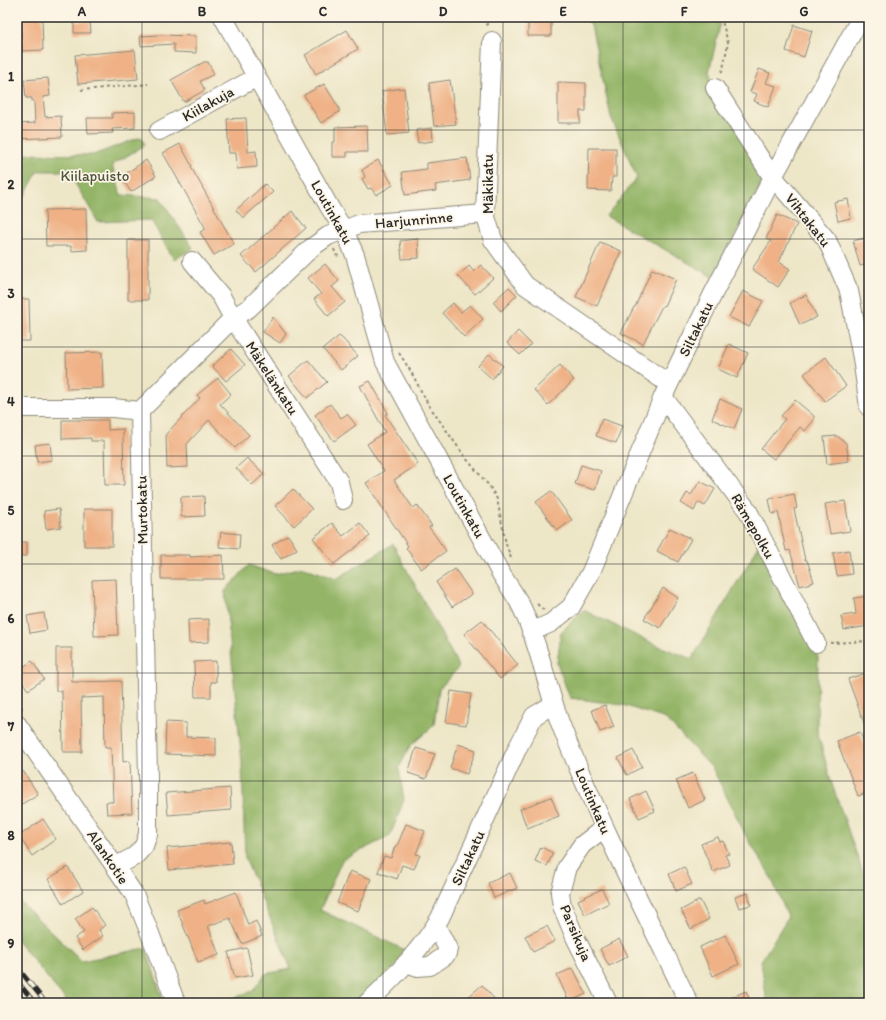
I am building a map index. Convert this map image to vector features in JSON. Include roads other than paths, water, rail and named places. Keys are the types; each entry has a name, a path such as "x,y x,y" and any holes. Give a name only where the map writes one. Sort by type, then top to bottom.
{"street":[{"name":"Loutinkatu","path":"223,17 330,208 344,230 354,255 385,362 500,572 522,609 532,632 562,728 604,828 689,1003"},
{"name":"Siltakatu","path":"532,632 551,623 571,607 591,572 666,390 713,294 774,177 861,17"},
{"name":"Mäkikatu","path":"492,41 485,214 493,240 525,284 666,390"},
{"name":"Kiilakuja","path":"159,131 257,77"},
{"name":"Vihtakatu","path":"715,88 769,172 827,240 849,291 862,358 869,407"},
{"name":"Harjunrinne","path":"344,230 359,224 485,214"},
{"path":"17,408 113,408 140,411 233,318 249,308 311,248 328,236 344,230"},
{"name":"Mäkelänkatu","path":"192,261 221,296 233,318 339,482 343,500"},
{"name":"Rämepolku","path":"666,390 748,511 816,643"},
{"name":"Murtokatu","path":"115,867 135,856 144,846 148,834 140,411"},
{"name":"Siltakatu","path":"377,1000 436,926 518,747 534,716 554,704"},
{"name":"Alankotie","path":"17,724 134,894 150,931 176,1003"},
{"name":"Parsikuja","path":"604,828 582,845 567,867 560,893 562,906 575,937 608,1003"},
{"path":"406,963 418,967 430,966 445,956 448,949 436,926"}],"railway":[{"path":"17,967 46,1003"},
{"path":"17,981 35,1003"},
{"path":"17,993 25,1003"}],"park label":[{"name":"Kiilapuisto","path":"95,176"}]}
